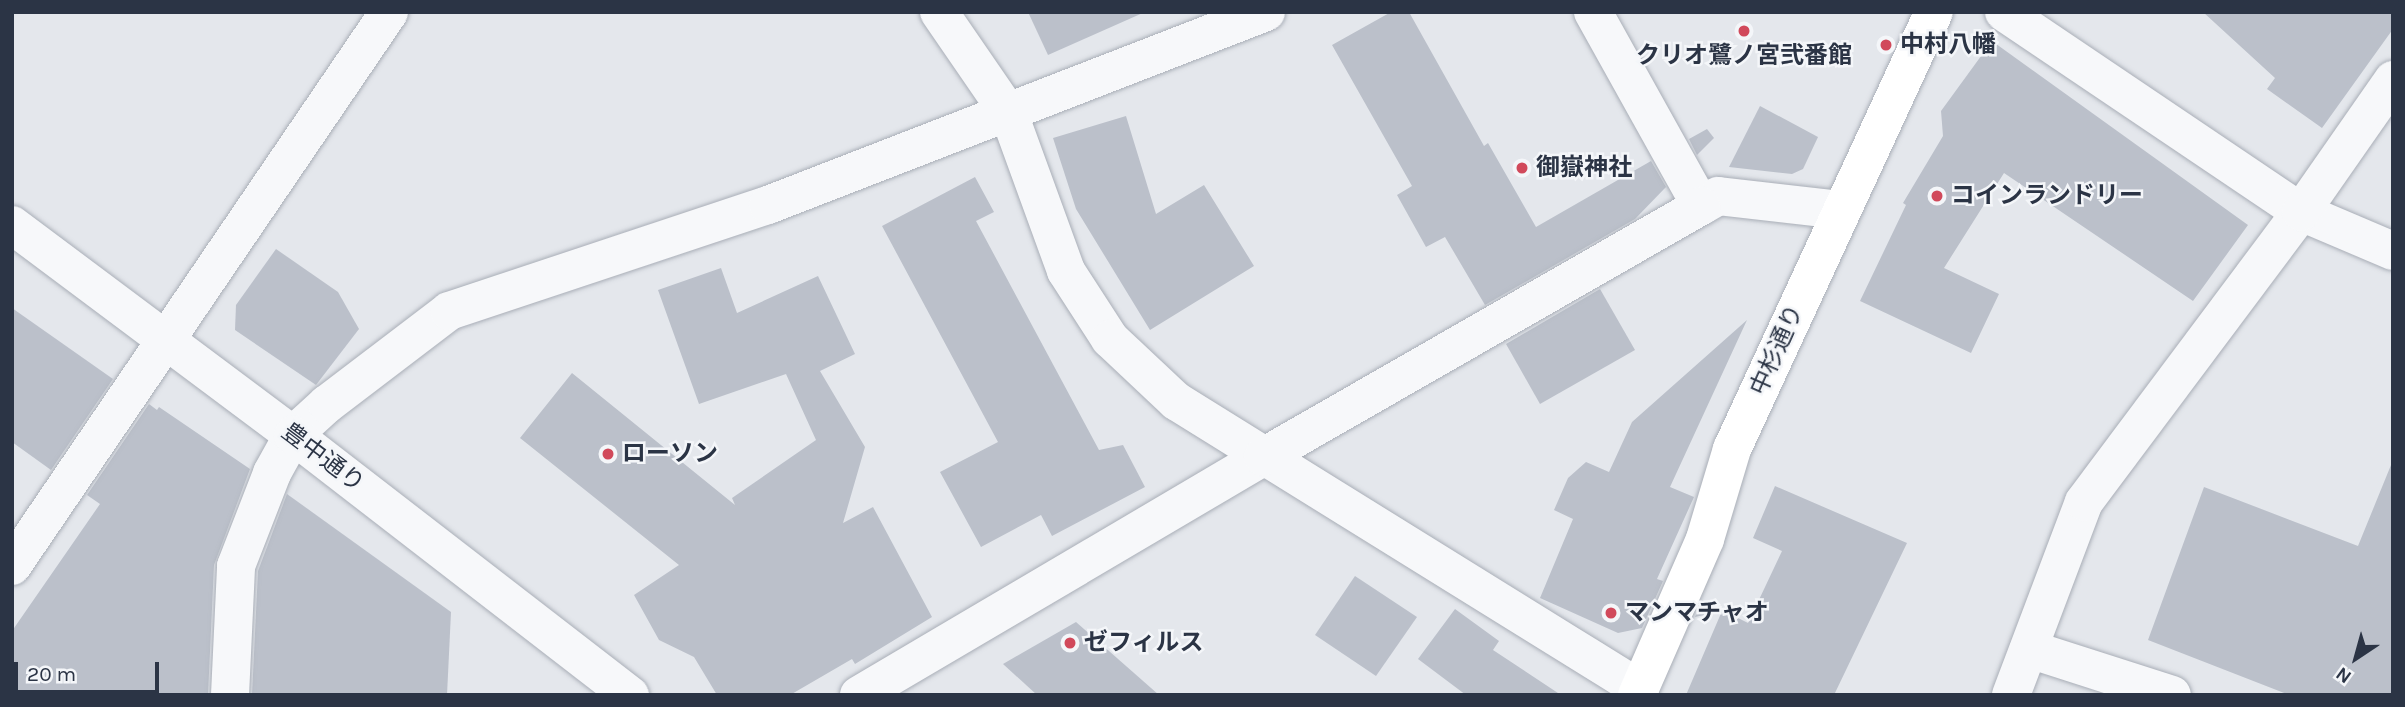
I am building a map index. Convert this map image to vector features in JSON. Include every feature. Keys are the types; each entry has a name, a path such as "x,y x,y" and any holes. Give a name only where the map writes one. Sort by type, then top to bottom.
{"main road":[{"name":"中杉通り","path":"1639,692 1704,539 1732,449 1840,210 1934,12"}],"street":[{"path":"12,566 389,12"},
{"path":"939,12 1009,114 1066,271 1110,339 1176,401 1639,692"},
{"path":"230,695 236,566 272,473 293,435 327,404 449,312 768,205 1009,114 1266,12"},
{"path":"1593,12 1701,206"},
{"path":"2004,12 2301,212 2393,251"},
{"path":"2011,695 2084,502 2301,212 2393,80"},
{"path":"859,695 1263,457 1718,197 1840,210"},
{"name":"豊中通り","path":"12,225 293,435 630,695"},
{"path":"2029,649 2172,695"}],"building":[{"path":"1028,12 1145,12 1048,55"},
{"path":"1391,12 1409,12 1484,146 1488,143 1536,227 1651,161 1666,187 1635,219 1485,305 1445,237 1426,247 1397,195 1412,186 1332,45"},
{"path":"2203,12 2393,12 2393,29 2322,128 2267,89 2275,78"},
{"path":"1992,41 2248,225 2193,301 2004,173 1944,268 1999,294 1971,353 1860,301 1906,205 1903,203 1943,136 1941,111"},
{"path":"1760,106 1818,137 1803,169 1792,174 1729,167"},
{"path":"1126,116 1156,214 1204,185 1254,266 1150,330 1076,209 1053,138"},
{"path":"1707,129 1714,138 1697,155 1689,139"},
{"path":"975,177 994,212 976,221 1099,450 1123,445 1145,487 1052,536 1041,515 981,547 940,472 998,442 882,226"},
{"path":"276,249 338,292 359,329 316,385 235,330 236,305"},
{"path":"721,268 737,313 818,276 855,354 820,371 865,447 843,523 873,507 932,617 855,664 852,659 790,695 717,695 694,657 659,640 634,595 679,565 520,438 572,373 735,505 732,498 816,440 786,374 699,404 658,290"},
{"path":"1600,289 1635,350 1540,404 1506,344"},
{"path":"12,308 113,379 51,470 12,442"},
{"path":"1747,320 1670,487 1694,497 1657,579 1663,581 1642,628 1618,633 1540,598 1573,519 1554,510 1568,478 1586,462 1609,472 1632,422"},
{"path":"149,404 157,410 159,407 250,469 214,565 208,695 12,695 12,631 100,504 87,495"},
{"path":"2391,465 2393,695 2289,695 2148,640 2204,487 2358,546"},
{"path":"1775,486 1907,543 1834,695 1686,695 1722,611 1695,617 1702,600 1748,623 1782,551 1753,538"},
{"path":"287,494 451,612 447,695 252,695 258,571"},
{"path":"1355,576 1417,617 1376,676 1315,635"},
{"path":"1455,609 1499,641 1493,650 1561,695 1466,695 1418,659"},
{"name":"ゼフィルス","path":"1076,622 1159,695 1037,695 1003,664"}],"place":[{"name":"クリオ鷺ノ宮弐番館","path":"1744,31"},
{"name":"中村八幡","path":"1886,45"},
{"name":"御嶽神社","path":"1522,168"},
{"name":"コインランドリー","path":"1937,196"},
{"name":"ローソン","path":"608,454"},
{"name":"マンマチャオ","path":"1611,613"},
{"name":"ゼフィルス","path":"1070,643"}]}
